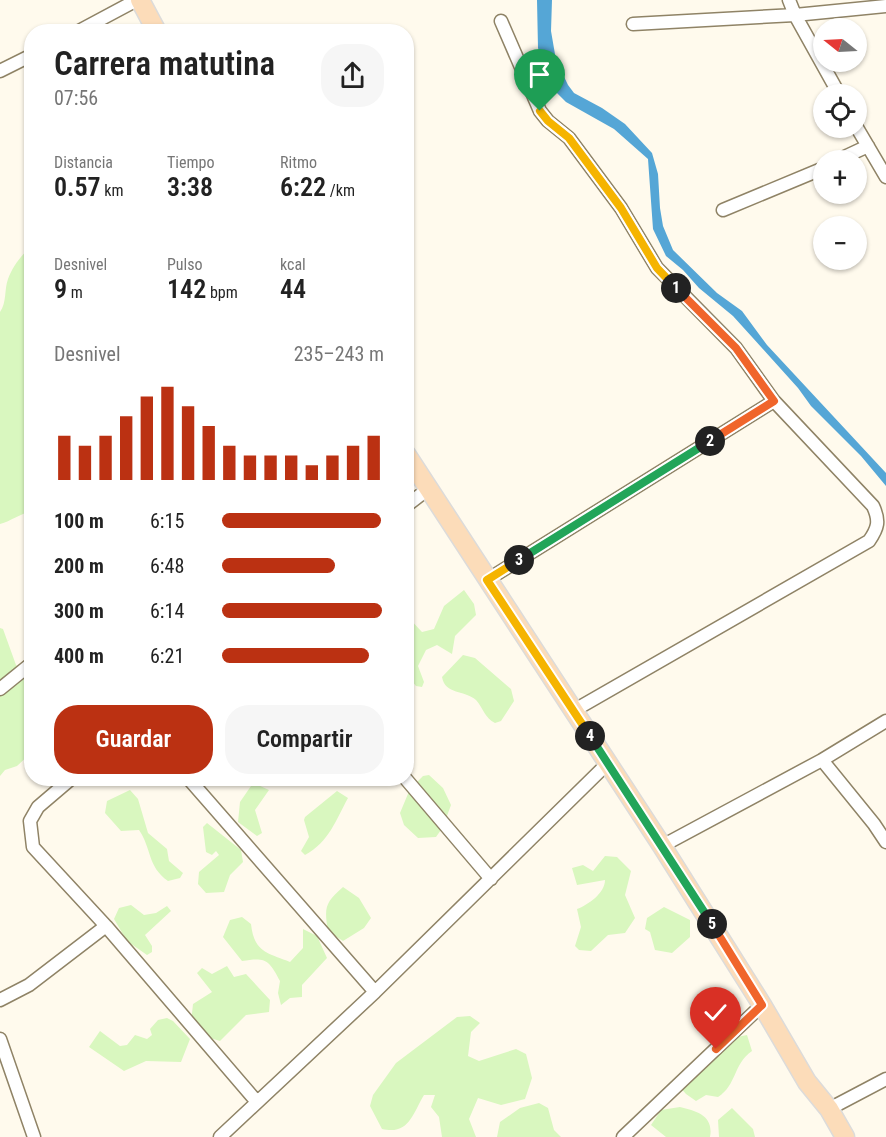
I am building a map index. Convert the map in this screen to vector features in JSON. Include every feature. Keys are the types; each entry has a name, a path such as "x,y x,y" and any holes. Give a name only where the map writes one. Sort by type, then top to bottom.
{"main road":[{"path":"139,0 152,24"},
{"path":"414,467 662,846 762,1005 807,1082 829,1109 838,1134"}],"street":[{"path":"92,24 139,0"},
{"path":"789,0 833,84"},
{"path":"633,24 795,15 886,6"},
{"path":"501,21 540,111 548,121 569,138 621,208 657,268 736,348 774,401 873,506 879,518 878,529 869,542 573,711"},
{"path":"0,71 24,59"},
{"path":"863,138 883,166 886,177"},
{"path":"859,150 868,146"},
{"path":"723,210 813,173"},
{"path":"487,580 774,401"},
{"path":"414,500 428,489"},
{"path":"0,689 24,670"},
{"path":"662,846 822,760 886,721"},
{"path":"822,760 886,842"},
{"path":"220,1137 375,992 608,763"},
{"path":"63,786 38,807 30,821 33,847 106,926 257,1102"},
{"path":"195,786 375,992"},
{"path":"412,786 491,879"},
{"path":"0,1000 29,985 106,926"},
{"path":"623,1137 762,1005"},
{"path":"0,1039 34,1137"},
{"path":"829,1109 886,1079"}],"green space":[{"path":"24,254 24,514 0,524 0,312 10,275"},
{"path":"464,590 474,604 476,615 455,636 452,654 437,645 426,650 418,666 424,682 422,687 416,686 414,684 414,623 422,632 434,629 444,606"},
{"path":"0,628 3,629 16,665 24,672 24,760 17,766 5,770 0,776"},
{"path":"463,655 475,658 511,689 514,701 501,721 495,723 492,721 476,700 451,690 444,683 442,677"},
{"path":"429,775 443,788 451,805 443,827 436,837 418,838 404,825 400,813 410,789 423,776"},
{"path":"251,786 260,786 269,790 255,810 262,833 257,836 238,822 240,802"},
{"path":"130,790 138,799 148,833 167,849 169,861 183,873 180,878 168,881 161,875 153,863 139,830 121,831 105,813 107,801"},
{"path":"337,791 348,798 326,837 305,855 301,851 309,837 305,817"},
{"path":"207,823 241,850 243,862 230,875 224,892 206,893 198,884 199,872 219,855 216,851 212,855 206,852 203,827"},
{"path":"605,856 617,857 631,871 625,895 635,918 625,933 608,935 591,951 579,950 575,946 581,927 577,909 599,894 605,880 577,885 572,868 583,865 593,871"},
{"path":"343,887 359,898 371,918 364,928 343,941 328,931 326,911 332,897"},
{"path":"131,905 144,915 156,913 167,906 171,911 145,935 152,946 152,952 147,955 127,941 114,919 119,908"},
{"path":"664,907 690,920 690,937 672,953 655,950 650,932 645,929 647,918"},
{"path":"242,917 251,924 255,940 263,950 290,962 303,948 303,929 317,936 327,958 302,985 302,997 290,998 281,1005 278,993 280,981 273,968 262,960 242,961 223,937 230,920"},
{"path":"227,966 234,977 246,974 270,1000 269,1012 246,1015 220,1041 197,1034 191,1023 193,1004 212,992 197,973 202,968 212,974"},
{"path":"470,1016 480,1023 471,1032 468,1056 479,1061 516,1049 526,1054 532,1078 525,1099 501,1105 478,1098 469,1119 476,1137 442,1137 439,1117 431,1107 435,1095 424,1095 413,1116 404,1126 391,1130 382,1129 370,1106 373,1095 396,1063 457,1017"},
{"path":"167,1018 173,1021 190,1039 181,1062 146,1061 124,1071 89,1047 100,1031 120,1046 127,1045 135,1035 147,1039 152,1035 150,1029 158,1020"},
{"path":"747,1035 752,1051 741,1062 729,1087 718,1097 706,1095 696,1101 678,1085 701,1054 722,1040"},
{"path":"539,1103 548,1108 554,1130 561,1137 497,1137 500,1122 520,1108"},
{"path":"680,1107 692,1110 707,1119 711,1130 710,1137 666,1137 651,1125 661,1110"},
{"path":"732,1108 753,1129 755,1137 719,1137 718,1120"}],"water":[{"path":"537,0 552,0 551,31 556,60 574,93 625,124 652,153 658,174 663,226 673,250 717,293 742,311 767,345 886,473 886,486 861,456 811,406 798,388 733,316 699,288 666,256 653,229 648,159 614,129 566,102 556,92 538,48"}],"route":[{"path":"540,111 548,121 569,138 621,208 657,268 736,348 774,401 487,580 662,846 762,1005 716,1049"}]}
